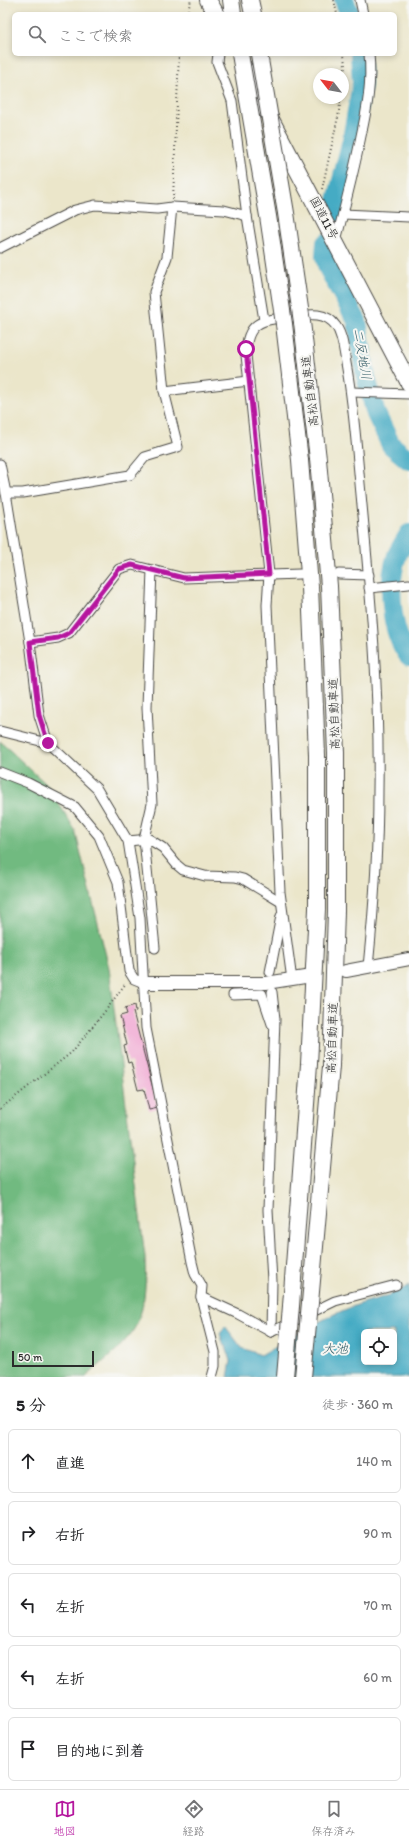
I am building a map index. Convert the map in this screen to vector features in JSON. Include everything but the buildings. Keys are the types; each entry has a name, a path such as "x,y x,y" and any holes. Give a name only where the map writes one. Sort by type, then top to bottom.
{"highway":[{"path":"208,0 215,12"},
{"path":"231,0 233,12"},
{"path":"250,0 252,12"},
{"name":"国道11号","path":"238,56 409,383"},
{"name":"高松自動車道","path":"240,56 268,216 284,324 300,460 310,587 317,755 317,909 309,1064 292,1306 285,1377"},
{"name":"高松自動車道","path":"259,56 286,213 302,322 318,459 329,586 336,753 336,911 331,1066 303,1377"}],"street":[{"path":"360,0 362,12"},
{"path":"362,12 365,0"},
{"path":"218,56 217,62 232,101 264,320"},
{"path":"336,241 367,106 371,73 369,56"},
{"path":"0,248 76,210 95,205 157,209 172,207 224,210 248,216"},
{"path":"6,493 24,493 130,475 145,456 178,447 164,391 154,292 167,257 172,207"},
{"path":"343,214 409,217"},
{"path":"292,980 282,905 267,605 269,574 246,355 248,341 252,330 256,324 264,320 315,314 326,316 336,326 343,342 352,392 369,575 376,675 378,789 376,883 368,967"},
{"path":"164,391 249,381"},
{"path":"352,392 409,394"},
{"path":"0,464 30,642 39,715 48,743 97,790 128,841 140,918 146,1028 192,1262 195,1274 202,1286 201,1297 215,1352 215,1366 212,1377"},
{"path":"30,642 58,638 69,633 119,569 132,565 184,578 300,574"},
{"path":"152,570 147,707 152,804 144,840 155,948"},
{"path":"339,574 369,575"},
{"path":"369,588 409,584"},
{"path":"0,731 48,743"},
{"path":"0,772 28,783 75,807 99,836 118,882 129,971 134,979 144,982 222,984 292,980 305,977"},
{"path":"128,841 149,839 160,845 183,870 205,876 235,877 243,879 282,905"},
{"path":"270,972 282,905"},
{"path":"346,971 409,959"},
{"path":"271,1332 272,1281 268,1210 275,1027 272,992"},
{"path":"233,995 262,994 271,1022 275,1027"},
{"path":"271,1332 335,1301 396,1285"},
{"path":"201,1297 238,1314 271,1332"}],"path":[{"path":"187,12 190,0"},
{"path":"334,0 337,12"},
{"path":"172,207 179,56"},
{"path":"344,56 345,68"},
{"path":"318,208 340,104"},
{"path":"0,1109 72,1052 131,976"}],"green space":[{"path":"0,741 48,786 75,830 109,968 145,1257 145,1289 143,1306 134,1329 123,1344 86,1377 0,1377"}],"water":[{"name":"大池","path":"409,1285 409,1377 228,1377 231,1361 220,1334 225,1326 242,1348 261,1355 332,1315 357,1305 390,1295"}],"waterway":[{"name":"二反地川","path":"344,0 349,12"},
{"name":"二反地川","path":"334,213 352,140 362,83 360,56"},
{"name":"二反地川","path":"326,243 325,256 328,268 357,321 366,377 376,414 391,445 409,460"},
{"name":"二反地川","path":"409,534 397,555 391,594 394,621 403,646 409,656"}],"route":[{"path":"48,743 39,715 30,642 58,638 69,633 119,569 132,565 184,578 269,574 246,349"}]}
